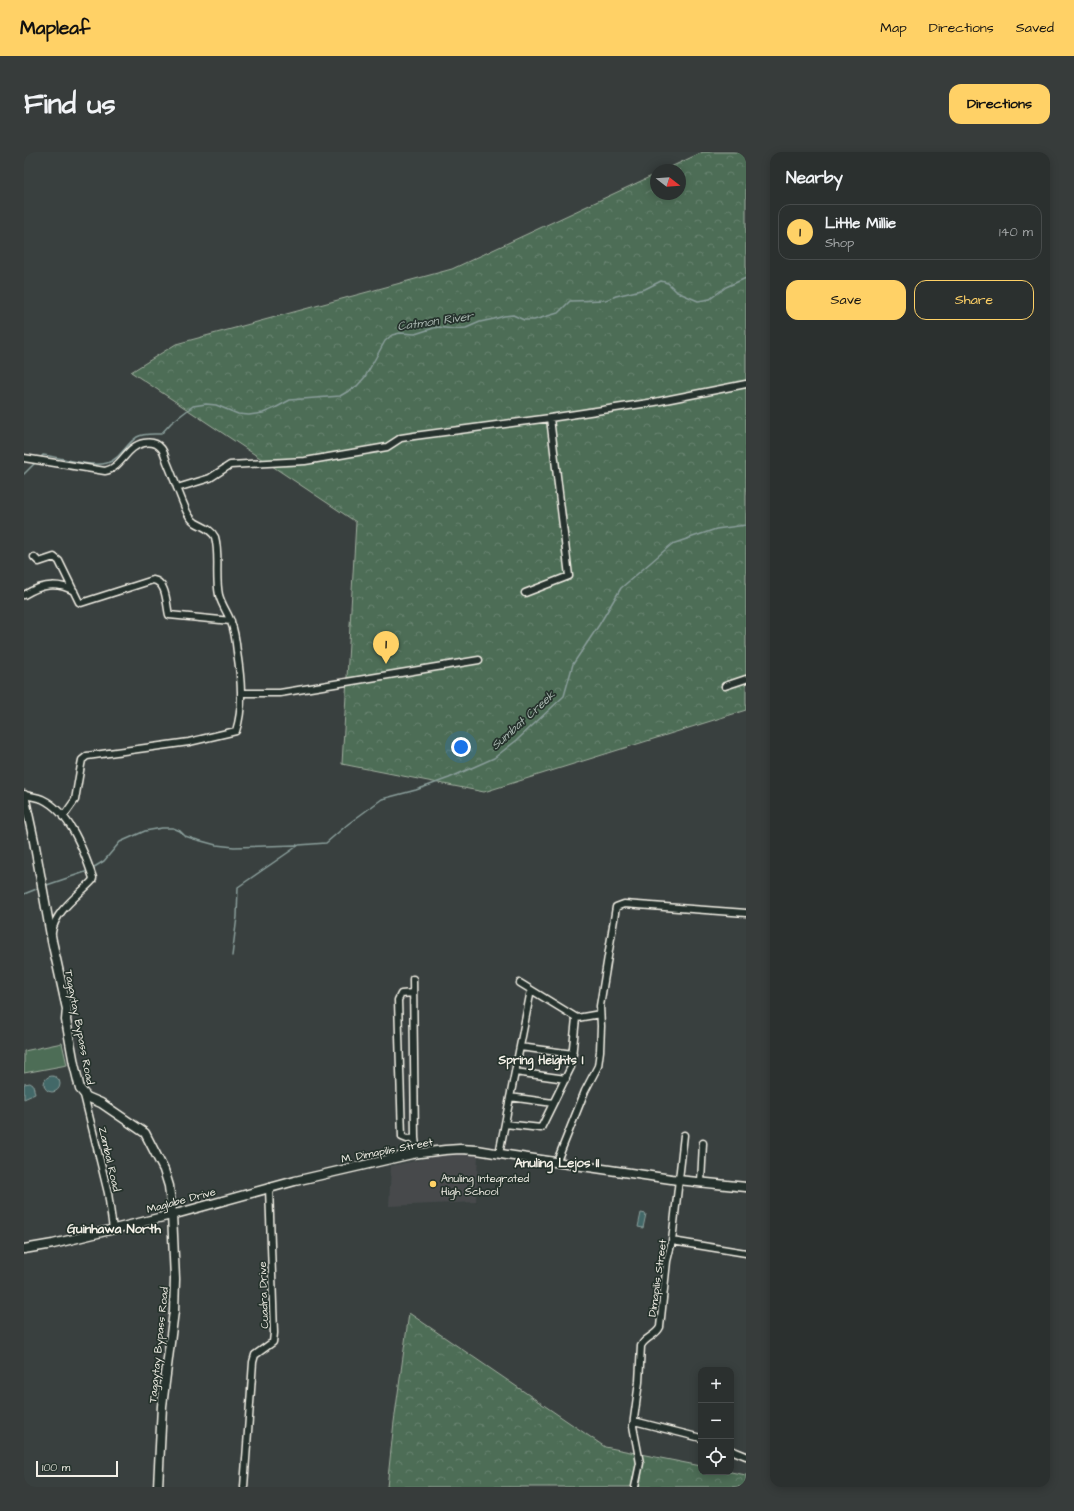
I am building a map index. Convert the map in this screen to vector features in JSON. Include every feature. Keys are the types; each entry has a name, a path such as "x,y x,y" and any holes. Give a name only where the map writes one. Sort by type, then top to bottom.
{"main road":[{"name":"Tagaytay Bypass Road","path":"24,795 34,841 45,908 67,1009 66,1020 78,1083 84,1095 101,1103 145,1133 157,1154 167,1178 172,1214 176,1279 174,1311 162,1406 158,1487"},
{"name":"M. Dimapilis Street","path":"296,1181 417,1153 460,1148 678,1180 746,1187"},
{"name":"Maglabe Drive","path":"24,1249 53,1244 296,1181"}],"street":[{"path":"178,488 210,478 230,465 304,461 388,447 402,438 410,436 550,418 655,402 746,384"},
{"path":"525,593 568,576 550,418"},
{"path":"24,458 105,471 110,470 117,465 136,445 144,442 153,443 162,448 184,507 192,520 210,530 215,537 219,595 224,609 231,621 235,636 242,693 236,731 189,742 84,757 81,765 75,800 63,817"},
{"path":"34,557 39,562 54,557 57,558 62,564 79,602 83,603 153,580 159,581 163,586 169,615 231,621"},
{"path":"24,596 38,587 57,585 65,586 74,591"},
{"path":"242,693 280,693 480,660"},
{"path":"726,686 746,679"},
{"path":"24,795 46,801 63,817 74,831 93,878 92,881 66,907 55,922 52,928 52,941"},
{"path":"557,1162 585,1091 598,1066 600,1050 600,1006 616,907 624,904 746,913"},
{"path":"413,979 415,1138 417,1153"},
{"path":"520,983 576,1018 600,1014"},
{"path":"499,1154 531,990"},
{"path":"413,994 401,994 398,1000 402,1137 407,1139 415,1138"},
{"path":"505,1124 541,1128 571,1067 576,1018"},
{"path":"520,1047 572,1054"},
{"path":"400,1066 414,1065"},
{"path":"515,1072 566,1079"},
{"name":"Zambal Road","path":"84,1095 108,1193 113,1229"},
{"path":"510,1097 554,1103"},
{"name":"Dimapilis Street","path":"634,1487 640,1463 633,1426 639,1382 640,1346 642,1342 658,1332 660,1327 667,1261 672,1241 684,1135"},
{"path":"701,1182 703,1144"},
{"name":"Cuadra Drive","path":"244,1487 253,1362 255,1355 273,1342 274,1333 270,1187"},
{"path":"672,1241 746,1253"},
{"path":"634,1421 698,1437"},
{"path":"734,1451 746,1456"}],"shaded area":[{"name":"Anuling Integrated High School","path":"446,1154 478,1154 476,1202 389,1206 391,1166"}],"green space":[{"path":"703,152 746,152 746,710 484,792 342,764 356,522 131,372 176,344 452,269 650,177 650,200 686,200 686,164 677,164"},
{"path":"62,1043 67,1065 24,1073 24,1051"},
{"path":"409,1313 605,1447 698,1465 698,1475 734,1475 734,1473 746,1475 746,1487 387,1487 394,1422"}],"water":[{"path":"52,1076 58,1078 60,1084 58,1090 52,1092 46,1090 44,1084 46,1078"},
{"path":"30,1083 33,1085 35,1094 24,1099 24,1084"},
{"path":"641,1213 646,1214 643,1228 638,1227"}],"waterway":[{"name":"Catmon River","path":"39,459 43,455 84,463 107,463 115,459 137,437 145,434 161,434 171,423 193,406 206,404 216,405 238,414 249,415 263,413 290,400 340,396 357,386 365,377 385,341 392,335 400,333 415,334 437,327 454,329 466,328 480,322 513,315 524,320 534,320 558,313 570,301 606,300 645,289 661,281 668,283 677,292 698,301 710,299 726,287 746,278"},
{"name":"Catmon River","path":"24,474 35,463"},
{"name":"Sumbat Creek","path":"232,956 237,917 238,887 299,845 326,843 348,824 382,799 416,790 449,778 494,758 517,740 564,696 573,664 621,588 672,544 716,529 746,525"},
{"path":"91,869 104,861 120,842 145,831 162,828 173,828 180,831 185,836 216,845 234,847 297,845"},
{"path":"44,886 88,871"},
{"path":"24,894 39,888"}],"place":[{"name":"Little Millie","path":"386,664"},
{"name":"Anuling Integrated High School","path":"433,1184"}],"district":[{"name":"Spring Heights I","path":"541,1060"},
{"name":"Anuling Lejos II","path":"557,1162"},
{"name":"Guinhawa North","path":"114,1228"}]}
